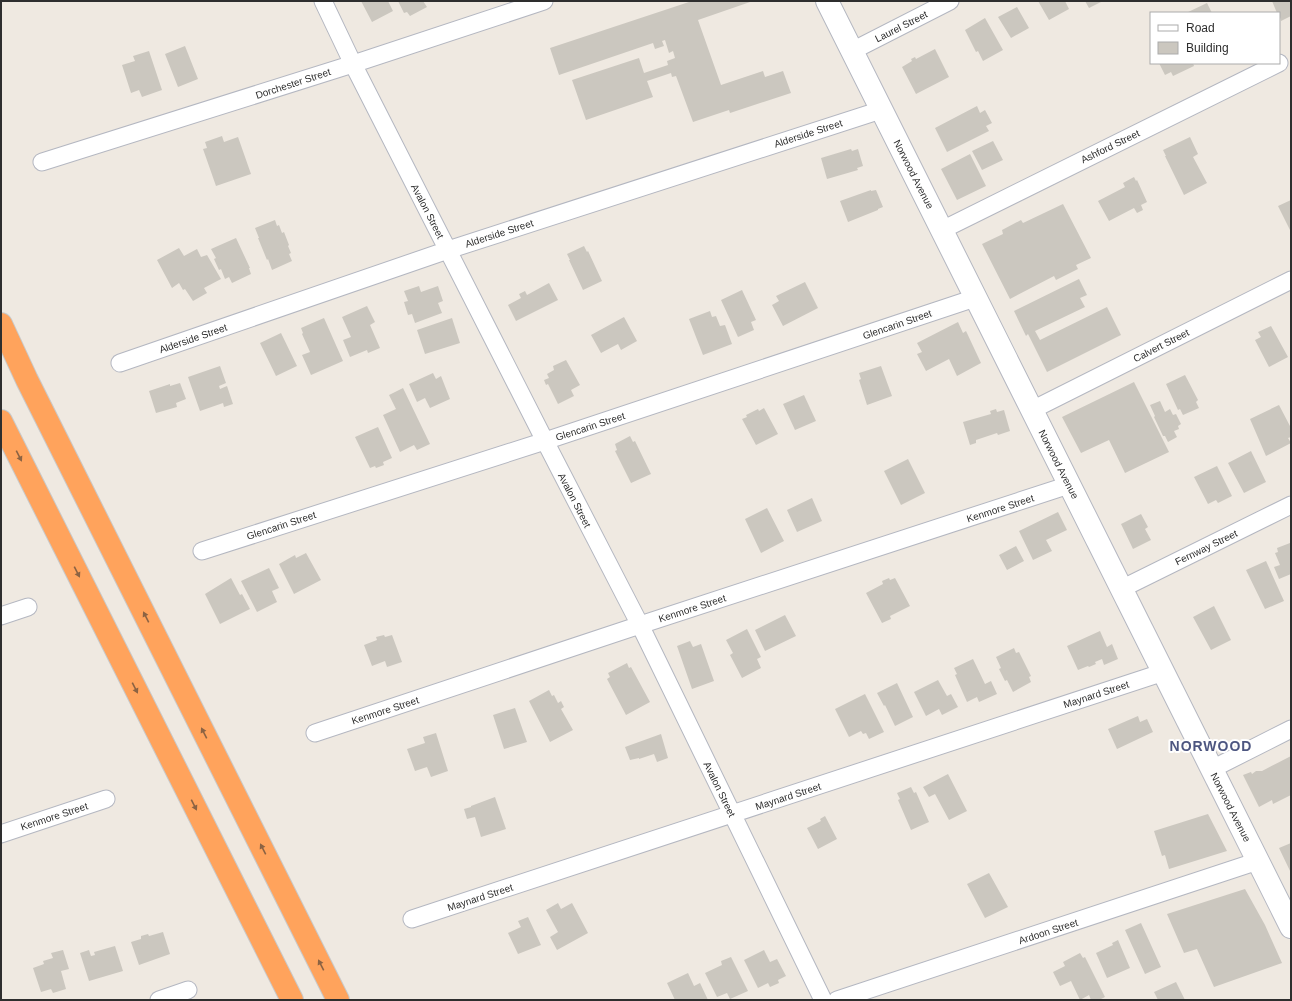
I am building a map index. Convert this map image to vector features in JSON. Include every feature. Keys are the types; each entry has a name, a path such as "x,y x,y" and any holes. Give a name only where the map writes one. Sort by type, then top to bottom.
{"highway":[{"path":"1,324 31,387 338,1000"},
{"path":"1,421 292,1000"}],"main road":[{"name":"Norwood Avenue","path":"827,1 1291,927"}],"street":[{"name":"Avalon Street","path":"323,1 353,64 545,442 640,625 823,1000"},
{"name":"Dorchester Street","path":"42,162 353,64 544,1"},
{"name":"Laurel Street","path":"852,51 950,1"},
{"name":"Ashford Street","path":"1280,62 1291,57"},
{"name":"Ashford Street","path":"942,230 1277,64"},
{"name":"Alderside Street","path":"120,363 448,250 881,110"},
{"name":"Calvert Street","path":"1032,410 1291,280"},
{"name":"Glencarin Street","path":"202,551 545,442 975,298"},
{"name":"Kenmore Street","path":"315,733 1069,485"},
{"name":"Fernway Street","path":"1121,589 1291,505"},
{"path":"1,616 28,607"},
{"name":"Maynard Street","path":"412,919 1164,672"},
{"path":"1212,769 1291,729"},
{"name":"Kenmore Street","path":"1,834 106,799"},
{"name":"Ardoon Street","path":"837,1000 1258,861"},
{"path":"159,1000 188,990"}],"building":[{"path":"361,1 388,1 393,11 372,22"},
{"path":"398,1 423,1 427,7 410,16 407,12 404,13"},
{"path":"692,1 753,1 698,20 721,85 763,71 765,77 783,71 791,93 730,113 729,110 693,122 676,76 672,77 671,73 647,81 653,97 586,120 572,80 639,58 644,73 668,65 667,61 675,58 673,51 669,53 665,40 662,41 664,46 655,49 653,43 559,75 550,48"},
{"path":"1038,1 1065,1 1069,9 1049,20"},
{"path":"1085,1 1103,1 1089,8"},
{"path":"1272,1 1291,1 1291,16 1281,21 1280,12 1277,12"},
{"path":"1207,3 1212,12 1188,12"},
{"path":"1017,7 1029,28 1011,38 998,17"},
{"path":"985,18 1003,50 983,61 978,51 976,52 965,30"},
{"path":"185,46 198,79 178,87 165,54"},
{"path":"935,49 949,77 916,94 902,67 912,61 911,59 915,57 916,59"},
{"path":"149,51 162,90 142,97 139,90 131,93 122,65 135,61 133,56"},
{"path":"1160,64 1193,64 1194,66 1173,76 1171,72 1165,75"},
{"path":"977,106 980,113 985,110 992,123 986,126 989,131 947,152 935,128"},
{"path":"222,136 224,142 238,137 251,174 216,186 203,149 207,148 205,142"},
{"path":"1190,137 1198,154 1193,157 1207,183 1184,195 1163,150"},
{"path":"993,141 1003,160 982,170 972,151"},
{"path":"851,149 852,151 858,149 863,166 857,168 858,170 827,179 821,158"},
{"path":"970,154 986,186 957,200 941,169"},
{"path":"1134,177 1136,181 1137,180 1147,202 1141,205 1143,210 1137,213 1134,208 1109,221 1098,201 1125,187 1123,183"},
{"path":"871,190 876,190 883,207 848,222 840,201"},
{"path":"1291,200 1291,232 1278,206"},
{"path":"1063,204 1091,258 1076,265 1078,269 1056,280 1054,276 1010,299 982,244 1003,234 1002,230 1021,220 1023,223"},
{"path":"275,220 282,233 284,232 289,245 288,246 291,253 289,254 292,261 272,270 255,228"},
{"path":"236,238 250,268 251,274 232,283 229,277 225,279 221,269 219,270 214,259 216,258 211,249"},
{"path":"584,246 587,252 588,251 602,281 583,290 567,254"},
{"path":"179,248 184,256 197,249 201,257 207,255 221,279 204,288 207,293 193,301 179,283 172,288 157,260"},
{"path":"1079,279 1087,295 1080,298 1085,307 1035,331 1040,340 1107,307 1121,335 1047,372 1028,334 1026,336 1014,311"},
{"path":"805,282 818,308 783,326 772,305 779,301 776,296"},
{"path":"549,283 558,300 516,321 508,305 521,298 519,294 525,291 527,295"},
{"path":"419,286 421,292 438,286 443,301 438,303 442,313 415,323 412,314 408,315 404,302 408,301 404,291"},
{"path":"742,290 756,320 751,322 754,330 738,337 721,300"},
{"path":"367,306 375,322 370,325 380,348 368,353 367,350 350,357 343,340 351,337 342,317"},
{"path":"710,311 712,317 716,316 720,326 725,325 732,344 703,355 689,319"},
{"path":"624,317 637,341 621,350 618,344 601,353 591,335"},
{"path":"324,318 343,361 311,375 302,355 310,352 301,328"},
{"path":"452,318 460,343 425,354 417,330"},
{"path":"958,322 963,333 966,331 981,363 957,376 949,359 926,371 917,354 922,352 917,343"},
{"path":"1271,326 1288,357 1269,367 1255,340 1261,337 1258,332"},
{"path":"281,333 297,366 276,376 260,343"},
{"path":"566,360 580,385 571,390 574,396 558,404 548,384 546,385 544,380 549,378 547,374 554,370 553,366"},
{"path":"220,366 226,383 219,386 220,389 227,386 233,404 224,407 223,403 200,411 188,377"},
{"path":"881,366 892,396 867,405 859,380 861,379 859,373"},
{"path":"433,373 436,379 441,376 450,399 430,408 425,398 417,402 409,384"},
{"path":"1185,375 1198,400 1196,402 1199,408 1183,415 1180,409 1178,410 1166,384"},
{"path":"1134,382 1169,452 1125,473 1109,440 1081,453 1062,417"},
{"path":"180,383 186,399 176,403 177,407 156,413 149,391 170,384 170,386"},
{"path":"403,388 430,444 417,450 414,445 400,452 383,415 396,409 389,395"},
{"path":"804,395 816,421 795,430 783,404"},
{"path":"1160,401 1165,412 1170,409 1173,415 1176,414 1181,424 1178,426 1179,429 1174,431 1177,437 1168,442 1165,436 1163,436 1150,405"},
{"path":"1279,405 1291,428 1291,437 1288,438 1291,443 1266,456 1250,419"},
{"path":"764,408 778,434 756,445 742,419 747,417 746,415 758,409 759,411"},
{"path":"996,409 997,412 1004,410 1010,431 998,435 997,433 976,440 976,443 970,445 963,422 991,414 990,411"},
{"path":"378,427 392,458 383,462 384,465 376,468 375,466 370,468 355,437"},
{"path":"630,436 633,442 635,441 651,474 631,483 615,451 617,450 615,444"},
{"path":"1251,451 1266,482 1244,493 1228,463"},
{"path":"908,459 925,493 901,505 884,471"},
{"path":"1217,466 1232,496 1218,503 1216,500 1208,504 1194,477"},
{"path":"812,498 822,521 797,532 787,510"},
{"path":"767,508 784,541 761,553 745,519"},
{"path":"1058,512 1067,530 1046,540 1052,551 1033,560 1019,531"},
{"path":"1141,514 1148,527 1145,529 1151,540 1133,549 1121,524"},
{"path":"1290,543 1291,574 1279,579 1274,567 1280,565 1275,553 1278,552 1277,548"},
{"path":"1016,546 1024,561 1007,570 999,555"},
{"path":"306,553 321,580 294,594 279,564 295,555 296,558"},
{"path":"1266,561 1284,601 1265,609 1246,570"},
{"path":"269,568 279,588 272,591 277,602 257,612 241,581"},
{"path":"231,578 240,595 242,594 250,609 220,624 205,594"},
{"path":"889,578 890,580 895,578 910,606 890,616 891,619 882,623 866,593 883,584 882,581"},
{"path":"1214,606 1231,640 1211,650 1193,617"},
{"path":"785,615 796,636 765,651 755,630"},
{"path":"747,629 761,657 757,659 761,668 742,678 730,655 733,653 726,640"},
{"path":"1100,631 1107,647 1112,644 1118,659 1104,665 1102,659 1095,662 1096,664 1078,670 1067,646"},
{"path":"384,635 385,637 392,635 402,662 387,667 385,661 372,666 364,645 377,640 376,637"},
{"path":"690,641 693,647 701,644 714,681 692,689 677,646"},
{"path":"1014,648 1016,653 1019,652 1031,676 1029,677 1031,682 1013,692 999,669 1001,668 996,657"},
{"path":"973,659 985,684 991,681 997,694 979,702 977,697 967,702 955,675 957,674 954,668"},
{"path":"627,663 629,668 631,667 650,702 626,715 607,679 610,677 608,673"},
{"path":"938,680 947,696 951,694 958,707 942,715 939,709 926,716 914,692"},
{"path":"897,683 913,717 895,726 885,705 884,706 877,693"},
{"path":"549,690 552,696 554,695 558,703 561,701 564,707 561,709 573,730 550,742 529,701"},
{"path":"865,694 884,732 869,739 866,733 863,734 861,731 849,737 835,709"},
{"path":"515,708 527,742 504,749 493,715"},
{"path":"1138,716 1140,722 1147,719 1153,732 1117,749 1108,729"},
{"path":"436,733 448,771 431,777 427,767 415,771 407,749 425,743 423,737"},
{"path":"661,734 668,758 657,762 654,754 639,759 630,760 625,747"},
{"path":"1291,756 1291,795 1273,804 1272,800 1259,807 1243,775 1251,772 1252,774 1256,771 1262,771"},
{"path":"948,774 967,811 949,820 935,794 929,797 923,787"},
{"path":"911,787 914,793 916,792 929,822 911,830 898,800 900,799 897,793"},
{"path":"495,797 506,829 481,837 475,817 467,819 464,809"},
{"path":"1208,814 1227,851 1169,869 1165,855 1162,856 1154,831"},
{"path":"825,816 837,839 818,849 807,828 821,821 820,819"},
{"path":"1291,843 1291,873 1279,848"},
{"path":"989,873 1008,907 985,918 967,884"},
{"path":"1245,889 1265,925 1282,963 1214,987 1197,949 1184,953 1167,914"},
{"path":"558,903 561,909 572,903 588,933 557,950 550,937 558,932 546,910"},
{"path":"528,917 541,945 518,954 508,933 521,927 518,921"},
{"path":"1141,923 1161,967 1145,974 1125,930"},
{"path":"163,932 170,954 139,965 131,942 141,939 141,936 148,934 149,936"},
{"path":"1118,940 1130,968 1107,978 1096,953 1113,945 1112,943"},
{"path":"115,946 123,971 89,981 80,953 89,950 91,956 95,955 94,952"},
{"path":"63,950 69,969 61,971 66,989 53,993 51,989 41,992 33,968 44,964 43,961 53,958 51,953"},
{"path":"764,950 770,962 777,959 786,976 778,980 779,983 770,987 768,983 758,988 744,960"},
{"path":"1080,953 1083,958 1085,957 1105,997 1099,1000 1091,1000 1089,995 1080,1000 1071,981 1060,986 1053,972 1065,966 1063,962"},
{"path":"731,957 748,991 730,999 727,993 717,997 705,973 722,965 721,961"},
{"path":"688,973 694,986 700,983 708,1000 675,1000 667,983"},
{"path":"1176,982 1185,1000 1158,1000 1154,992"}],"district":[{"name":"NORWOOD","path":"1211,746"}]}
